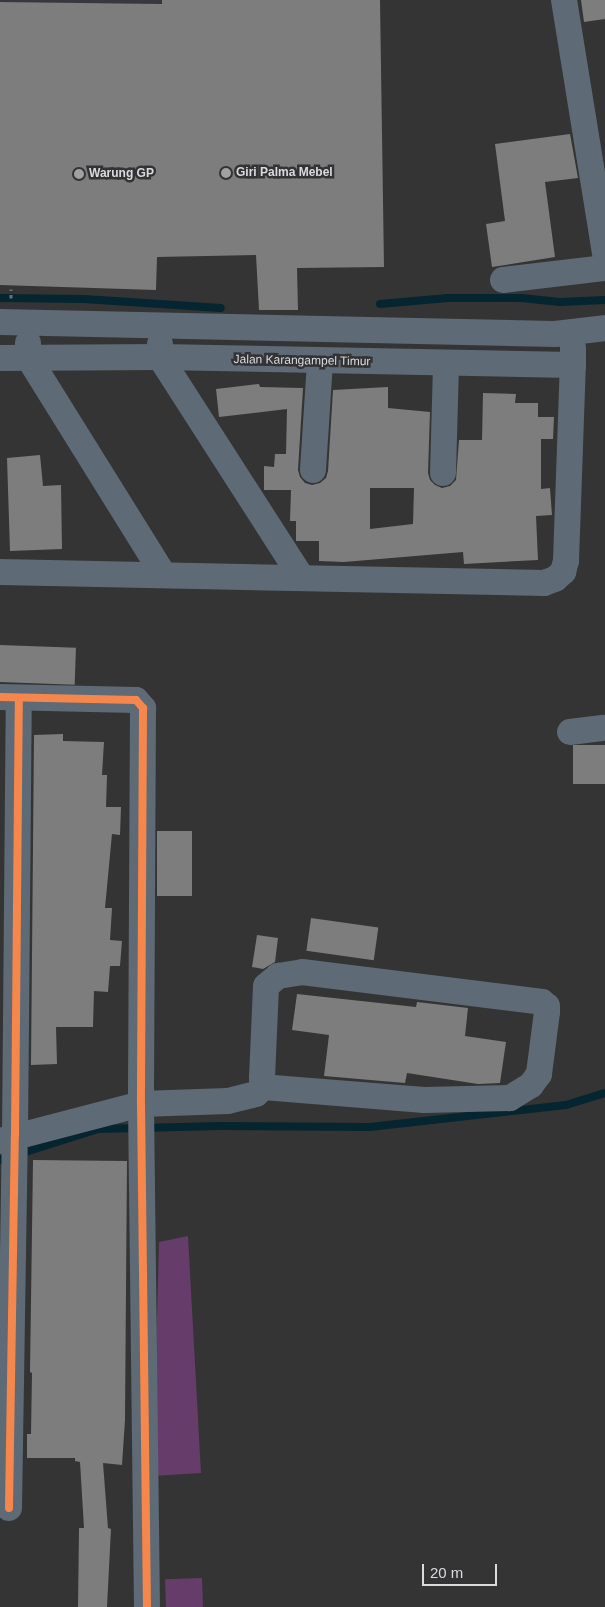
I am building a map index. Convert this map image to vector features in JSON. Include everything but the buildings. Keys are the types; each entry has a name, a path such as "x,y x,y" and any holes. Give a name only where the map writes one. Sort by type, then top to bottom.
{"street":[{"path":"564,0 605,254"},
{"path":"503,280 605,268"},
{"path":"0,322 488,333 573,333 605,328"},
{"path":"28,322 28,357 163,574"},
{"path":"161,326 160,357 301,577"},
{"path":"0,572 544,582 555,579 563,572 566,561 573,333"},
{"name":"Jalan Karangampel Timur","path":"0,358 160,357 320,362 573,364"},
{"path":"313,470 320,362"},
{"path":"443,473 446,363"},
{"path":"8,1508 5,1449 6,1321 11,1148 10,697 136,700 143,708 141,1111 143,1145 147,1607"},
{"path":"570,732 605,728"},
{"path":"11,1148 141,1111 228,1101 256,1094 264,1087 424,1100 510,1098 531,1085 539,1074 547,1006 535,1000 302,972 278,976 266,986 264,995 262,1078 264,1087"}],"shaded area":[{"path":"0,0 162,0 161,4 0,2"},
{"path":"188,1236 201,1473 153,1476 159,1242"},
{"path":"202,1578 203,1607 166,1607 165,1579"}],"waterway":[{"path":"0,298 84,299 221,308"},
{"path":"380,304 448,298 522,298 560,302 605,300"},
{"path":"0,1160 98,1129 220,1126 370,1127 566,1105 605,1093"}],"cycle path":[{"path":"0,697 136,700 143,708 141,1104 147,1607"},
{"path":"9,1508 19,698"}],"place":[{"name":"Giri Palma Mebel","path":"226,173"},
{"name":"Warung GP","path":"79,174"}]}
